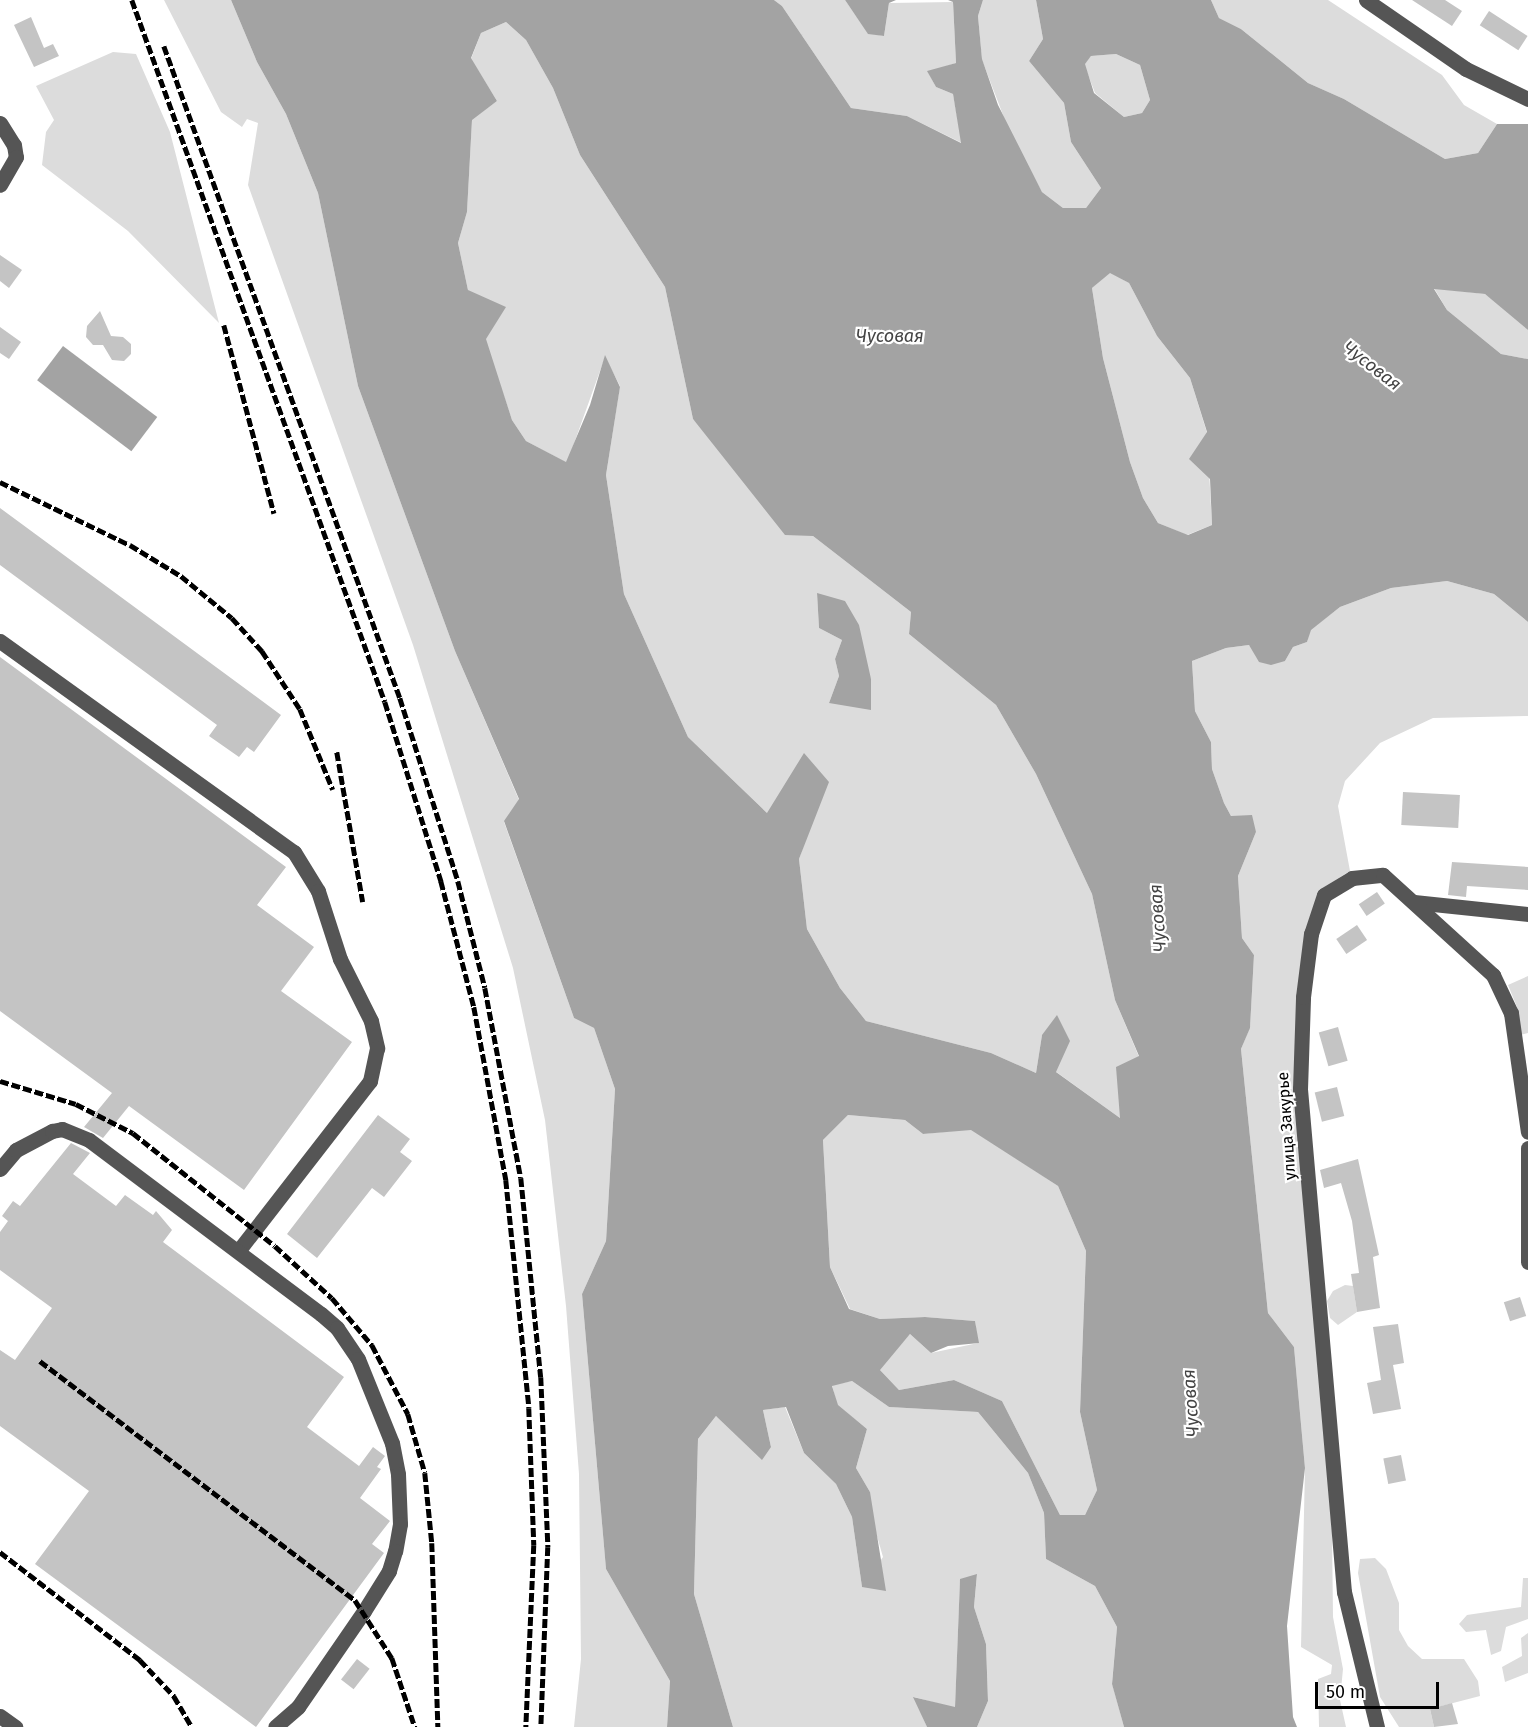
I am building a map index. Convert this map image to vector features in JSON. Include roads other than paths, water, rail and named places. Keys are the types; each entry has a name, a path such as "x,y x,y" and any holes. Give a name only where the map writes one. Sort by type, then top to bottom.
{"street":[{"path":"1366,0 1466,69 1528,99"},
{"path":"0,123 14,145 16,157 0,185"},
{"path":"0,641 294,852 318,891 340,959 371,1021 377,1048 370,1081 239,1250"},
{"name":"улица Закурье","path":"1377,1727 1360,1668 1344,1592 1300,1089 1303,997 1311,934 1324,895 1352,878 1383,875 1493,975 1511,1013 1528,1132"},
{"path":"1414,902 1528,914"},
{"path":"0,1169 16,1150 40,1135 62,1129 72,1132 122,1161 239,1250 321,1314 350,1344 392,1443 400,1498 400,1524 389,1571 298,1707 275,1727"},
{"path":"1528,1148 1528,1262"},
{"path":"0,1716 15,1727"}],"water":[{"name":"Чусовая","path":"231,0 774,0 782,6 851,108 907,116 961,143 953,94 936,87 927,71 956,63 953,2 948,0 983,0 978,16 982,59 998,105 1042,192 1063,208 1086,208 1101,188 1071,142 1064,103 1029,61 1043,39 1036,0 1211,0 1219,18 1241,29 1308,83 1344,99 1445,159 1478,153 1497,124 1528,124 1528,330 1485,294 1434,289 1447,310 1501,354 1528,359 1528,622 1494,594 1447,581 1391,588 1340,607 1311,630 1307,642 1293,647 1285,661 1271,665 1259,662 1249,645 1226,648 1192,661 1195,711 1211,742 1212,769 1224,803 1231,816 1252,815 1256,832 1238,876 1242,938 1254,955 1250,1028 1241,1049 1268,1313 1294,1347 1305,1468 1287,1626 1293,1717 1297,1727 1124,1727 1112,1684 1117,1627 1095,1586 1046,1559 1044,1513 1028,1473 978,1412 889,1407 852,1381 832,1386 838,1405 867,1429 856,1468 870,1492 886,1591 862,1587 852,1517 836,1484 804,1453 786,1407 763,1410 771,1447 762,1460 716,1416 698,1439 694,1594 733,1727 667,1727 670,1681 606,1569 582,1294 606,1241 615,1089 594,1028 574,1018 504,821 519,799 455,651 358,386 318,193 286,114 257,62","holes":["506,22 526,40 553,88 580,155 665,287 693,419 785,535 813,536 911,612 909,634 996,705 1036,774 1092,894 1115,1000 1139,1056 1116,1067 1120,1118 1056,1072 1070,1041 1057,1015 1042,1035 1036,1073 991,1053 866,1021 840,988 807,929 799,859 829,782 804,753 767,813 688,737 624,594 606,475 620,387 605,355 590,405 566,462 526,441 512,420 486,339 506,307 468,290 458,243 467,212 472,120 497,101 471,58 481,33","1116,54 1140,65 1150,100 1142,113 1124,117 1094,93 1085,64 1091,56","1110,273 1129,283 1157,336 1190,378 1207,432 1189,459 1210,479 1212,525 1188,535 1158,523 1143,498 1130,462 1103,358 1092,288","848,1115 905,1120 923,1134 971,1130 1058,1186 1086,1251 1080,1412 1097,1490 1085,1515 1060,1515 1002,1401 954,1380 899,1390 880,1370 910,1334 931,1353 948,1346 979,1343 975,1321 925,1317 880,1319 849,1309 830,1267 823,1140"]},
{"path":"845,0 896,0 889,3 884,36 868,34"},
{"path":"63,346 157,417 131,451 37,380"},
{"path":"817,593 845,601 859,625 871,679 871,710 829,703 839,676 835,659 842,640 819,628"},
{"path":"977,1574 974,1607 986,1644 988,1701 977,1727 927,1727 913,1697 955,1707 960,1579"}],"railway":[{"path":"132,0 385,702 441,881 474,1007 506,1180 529,1408 534,1545 526,1727"},
{"path":"164,46 400,698 458,881 485,988 521,1178 541,1377 548,1547 541,1727"},
{"path":"224,325 274,513"},
{"path":"0,482 130,545 181,576 232,618 262,651 300,709 333,790"},
{"path":"337,752 363,902"},
{"path":"0,1081 76,1104 133,1133 275,1246 332,1298 372,1345 408,1414 425,1473 432,1543 438,1727"},
{"path":"40,1361 355,1600 392,1658 415,1727"},
{"path":"0,1552 140,1660 174,1696 192,1727"}]}
